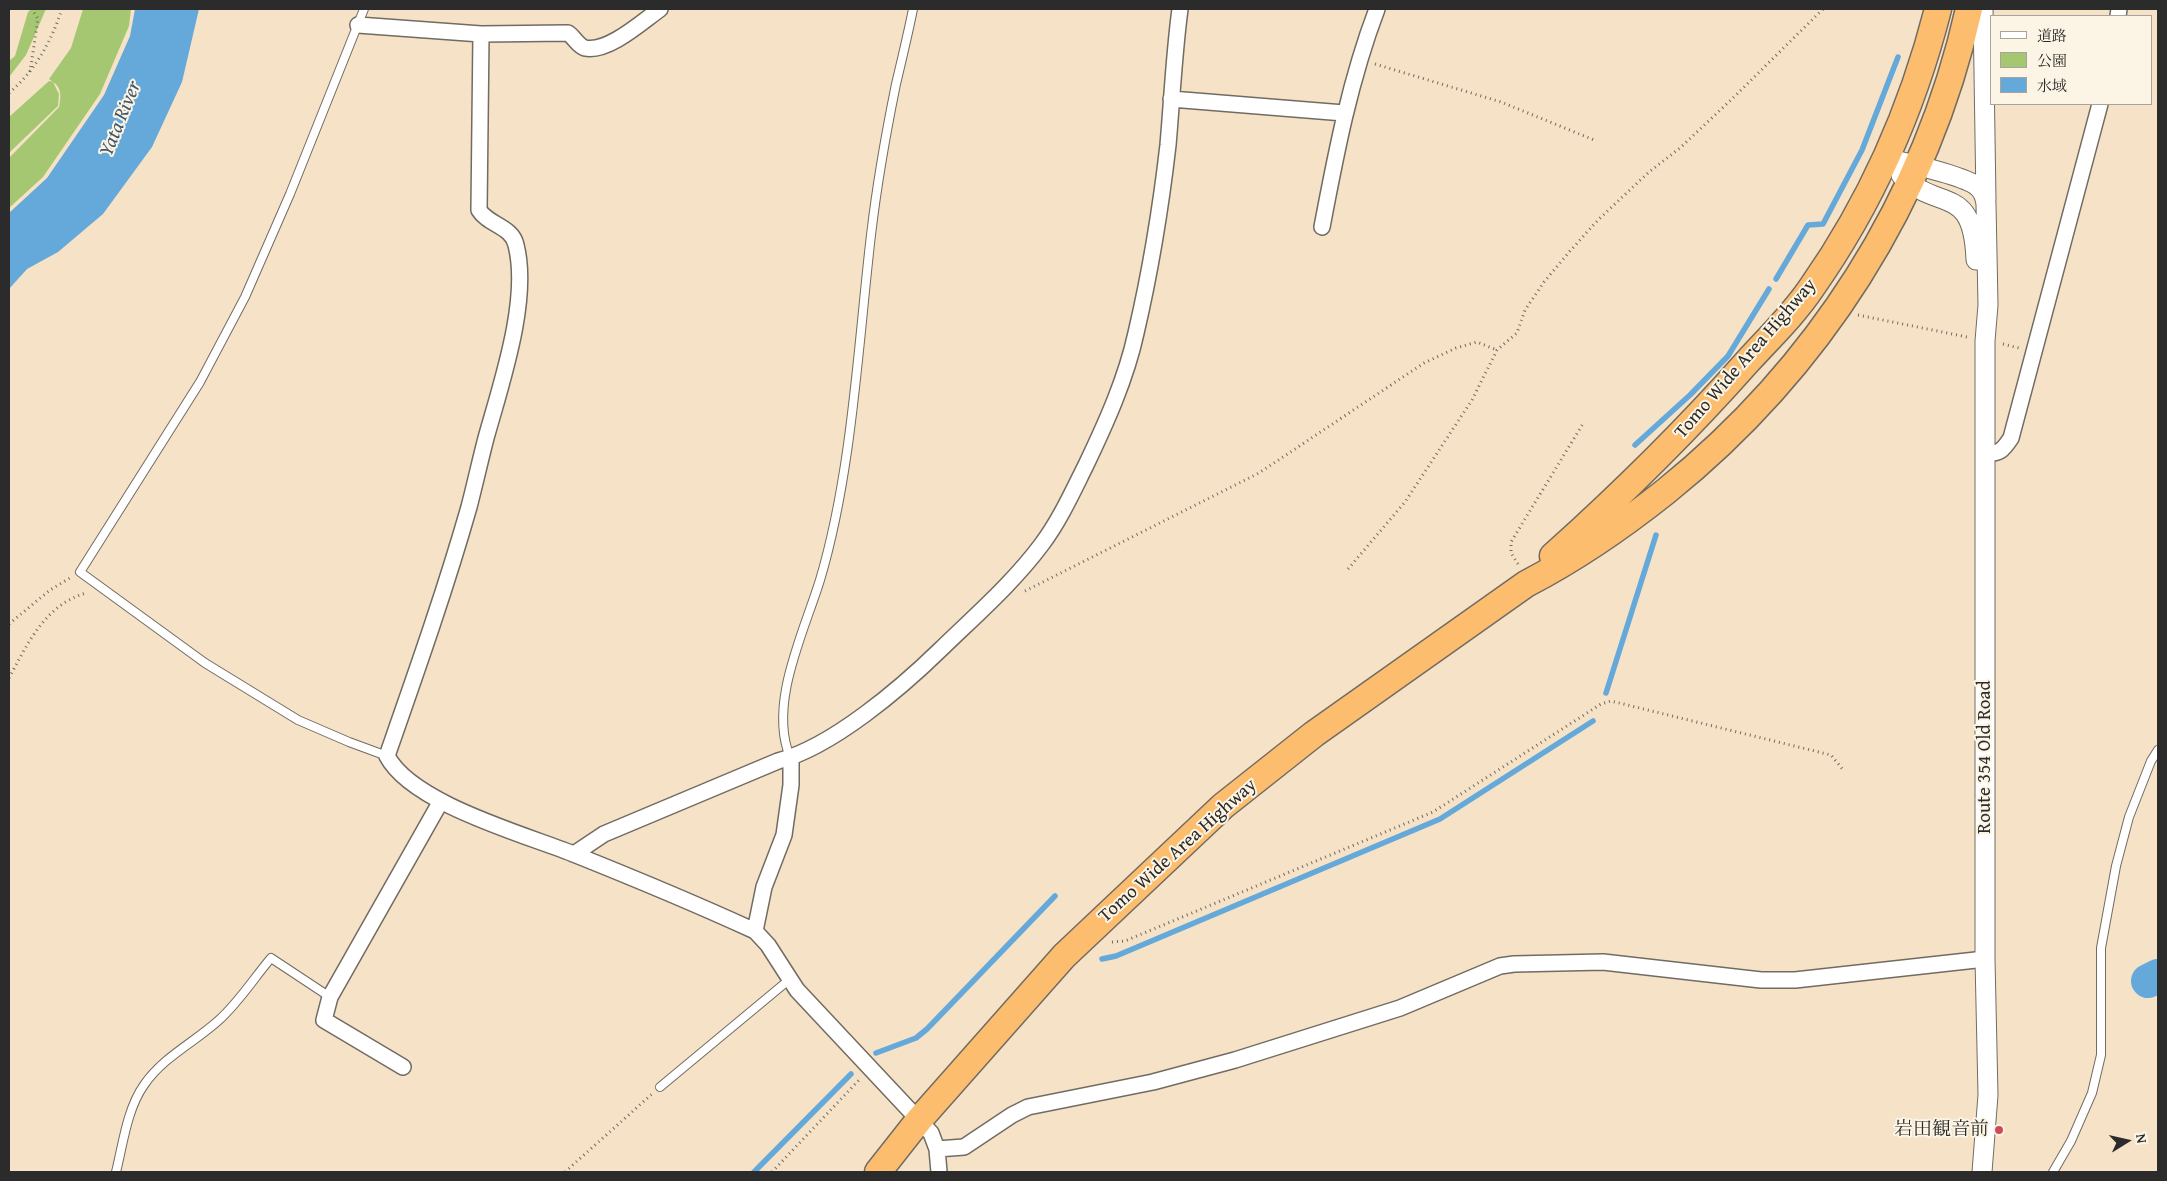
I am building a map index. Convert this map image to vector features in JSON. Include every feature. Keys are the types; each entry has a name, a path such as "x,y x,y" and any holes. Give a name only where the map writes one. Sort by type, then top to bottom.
{"highway":[{"name":"Tomo Wide Area Highway","path":"1526,584 1548,560 1664,453 1802,301 1846,232 1885,158 1912,93 1938,9"},
{"name":"Tomo Wide Area Highway","path":"878,1172 920,1120 1064,956 1223,806 1314,734 1526,584 1562,566 1622,526 1697,466 1760,406 1796,365 1836,312 1870,258 1914,175 1946,92 1969,9"}],"street":[{"path":"358,25 481,34 568,33 579,45 586,48 613,41 629,32 660,9"},
{"path":"574,854 604,834 806,753 827,740 902,685 1001,592 1043,543 1059,517 1102,431 1136,334 1161,196 1180,9"},
{"path":"1322,227 1344,113 1359,60 1377,9"},
{"path":"1984,9 1986,204"},
{"path":"481,34 479,210 488,221 509,233 516,242 520,265 518,292 503,380 469,507 437,610 387,756 393,766 403,776 442,801 523,836 574,854 755,931 768,944 797,990 931,1133 937,1149 939,1172"},
{"path":"1171,99 1344,113"},
{"path":"1986,453 1995,454 2003,451 2011,438 2100,105"},
{"name":"Route 354 Old Road","path":"1885,158 1914,175 1964,211 1971,224 1976,244 1978,304 1984,341"},
{"name":"Route 354 Old Road","path":"1914,175 1976,184 1984,195 1986,204 1988,305 1984,341 1986,453 1985,959 1988,1095 1982,1172"},
{"path":"755,931 764,887 779,853 784,835 791,785 791,758"},
{"path":"403,1067 324,1020 330,997 442,801"},
{"path":"937,1149 964,1147 1012,1114 1028,1107 1153,1082 1244,1057 1400,1008 1500,966 1602,962 1761,980 1795,980 1985,959"}],"lane":[{"path":"364,9 268,246 244,297 187,405 80,572 205,664 298,720 387,756"},
{"path":"791,758 785,744 784,723 788,684 820,578 842,474 872,232 889,122 913,9"},
{"path":"2053,1172 2071,1141 2092,1093 2101,1056 2101,948 2116,866 2129,817 2150,761 2158,750"},
{"path":"116,1172 129,1119 143,1085 169,1059 220,1020 271,958 330,997"},
{"path":"660,1087 790,979"}],"path":[{"path":"30,73 38,19 32,9"},
{"path":"9,94 30,73 43,54 62,9"},
{"path":"1348,569 1405,502 1472,400 1497,350 1517,333 1525,310 1544,282 1598,220 1733,98 1823,9"},
{"path":"1359,60 1501,102 1594,140"},
{"path":"1836,312 2034,351"},
{"path":"1001,592 1009,595 1018,594 1259,473 1424,363 1456,348 1477,342 1497,350"},
{"path":"1526,584 1511,553 1511,542 1584,422"},
{"path":"9,624 50,590 80,572"},
{"path":"9,678 34,633 60,604 98,587"},
{"path":"1084,937 1100,943 1125,941 1433,812 1601,704 1611,701 1832,755 1844,771"},
{"path":"772,1172 871,1068"},
{"path":"565,1172 660,1087"}],"green space":[{"path":"31,9 46,9 26,55 9,77 9,61 15,56 28,12"},
{"path":"83,9 131,9 129,26 100,94 43,177 9,208 9,158 59,107 60,96 58,87 49,79 71,48"},
{"path":"49,81 53,82 59,94 58,106 9,153 9,117"}],"water":[{"name":"Yata River","path":"135,9 199,9 182,82 152,147 103,214 58,252 27,269 9,289 9,213 47,178 104,95 130,36"}],"waterway":[{"path":"1776,279 1808,225 1823,224 1862,150 1898,57"},
{"path":"1635,445 1690,395 1728,356 1769,289"},
{"path":"1606,693 1656,535"},
{"path":"1102,959 1116,956 1440,819 1593,721"},
{"path":"876,1053 916,1038 927,1029 1055,896"},
{"path":"2148,981 2158,976"},
{"path":"754,1172 851,1074"}],"place":[{"name":"岩田観音前","path":"1999,1130"}]}
